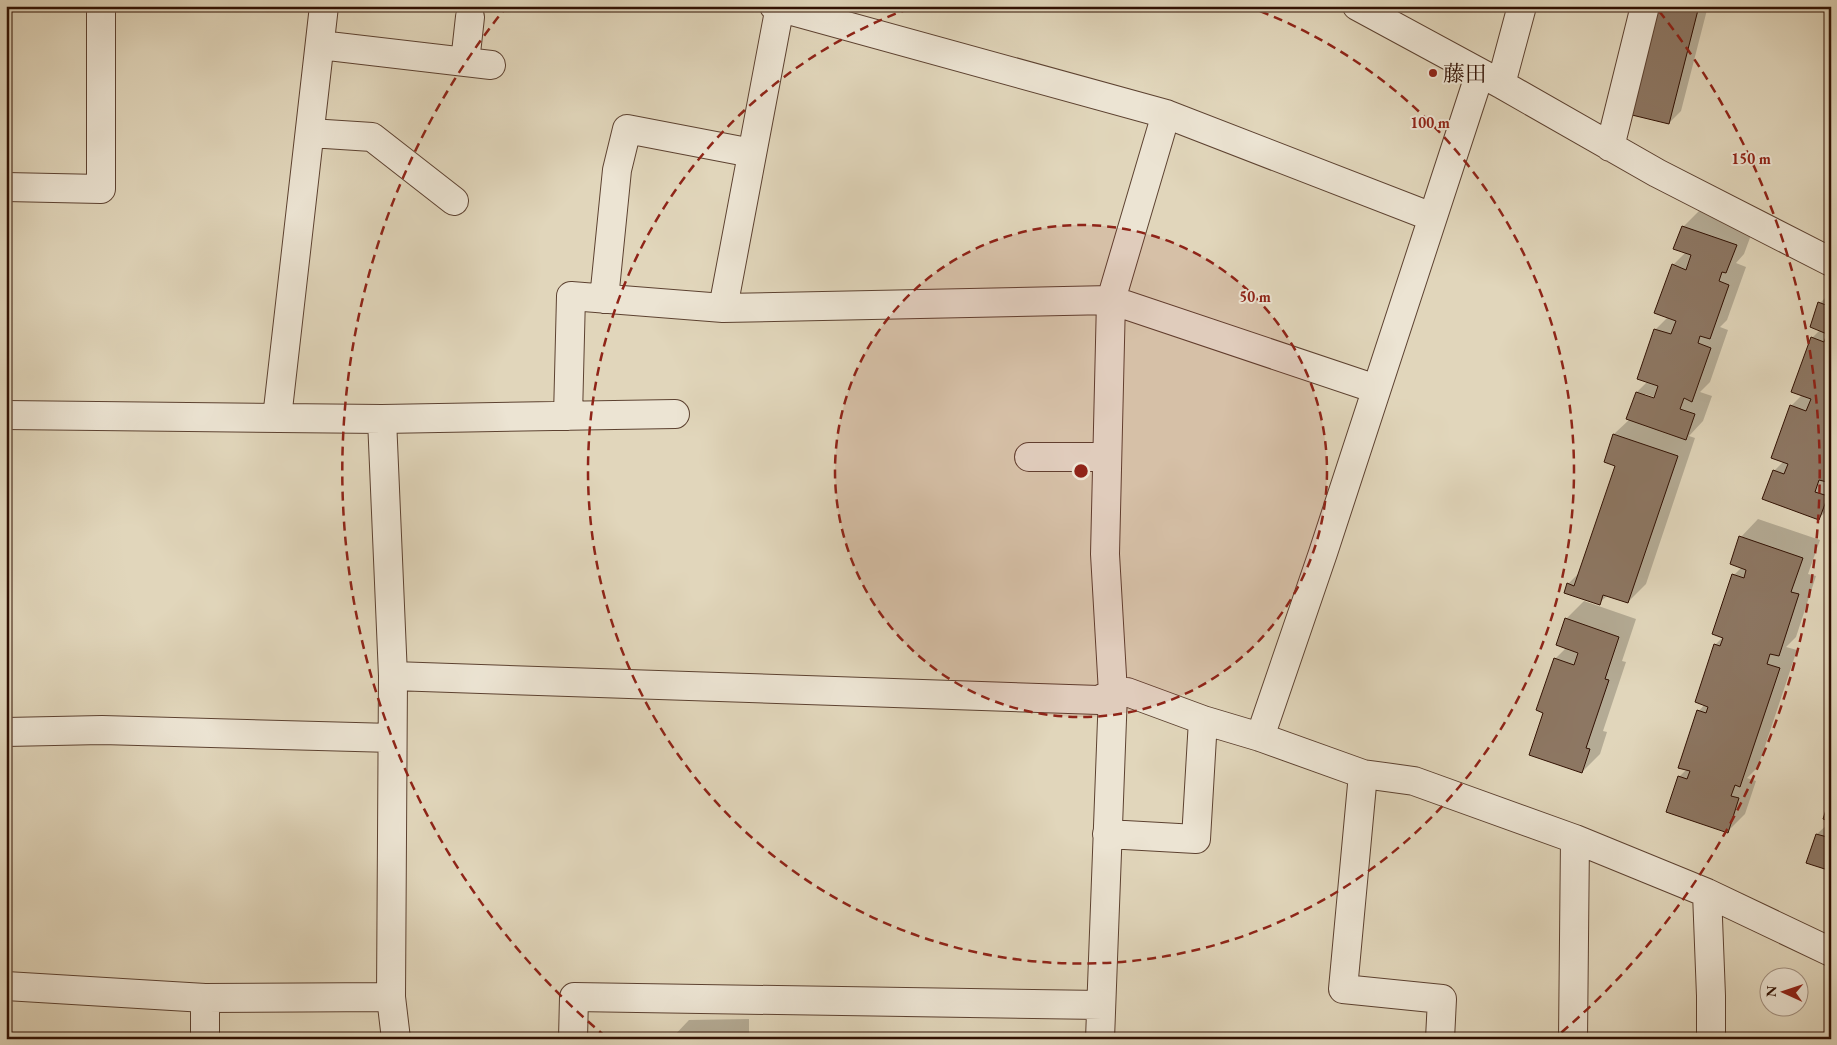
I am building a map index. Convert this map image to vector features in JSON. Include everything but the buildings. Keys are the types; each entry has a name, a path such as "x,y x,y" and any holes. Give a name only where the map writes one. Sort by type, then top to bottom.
{"street":[{"path":"6,187 101,189 101,6"},
{"path":"277,418 324,6"},
{"path":"1357,6 1657,173 1831,262"},
{"path":"1260,737 1432,217 1522,6"},
{"path":"1610,147 1645,6"},
{"path":"723,308 778,7 1166,114 1432,217"},
{"path":"320,45 478,64 470,17"},
{"path":"1100,1039 1113,693 1105,554 1111,300 1166,114"},
{"path":"604,299 617,170 627,129 752,153"},
{"path":"310,133 372,137 454,201"},
{"path":"568,416 571,296 723,308 1111,300 1376,389"},
{"path":"6,415 382,419 674,414"},
{"path":"382,419 393,676 391,997 396,1039"},
{"path":"1029,457 1108,457"},
{"path":"393,676 1099,700 1113,693 1128,692 1203,720 1260,737 1363,774 1414,781 1575,839 1707,893 1814,946 1831,952"},
{"path":"1108,834 1196,839 1203,720"},
{"path":"6,732 102,730 392,738"},
{"path":"1363,774 1344,989 1442,999 1440,1039"},
{"path":"1573,1039 1575,839"},
{"path":"1707,893 1712,996 1711,1039"},
{"path":"6,986 205,998 391,997"},
{"path":"573,1039 574,997 1101,1005"},
{"path":"205,998 205,1039"}],"place":[{"name":"藤田","path":"1433,73"}]}
